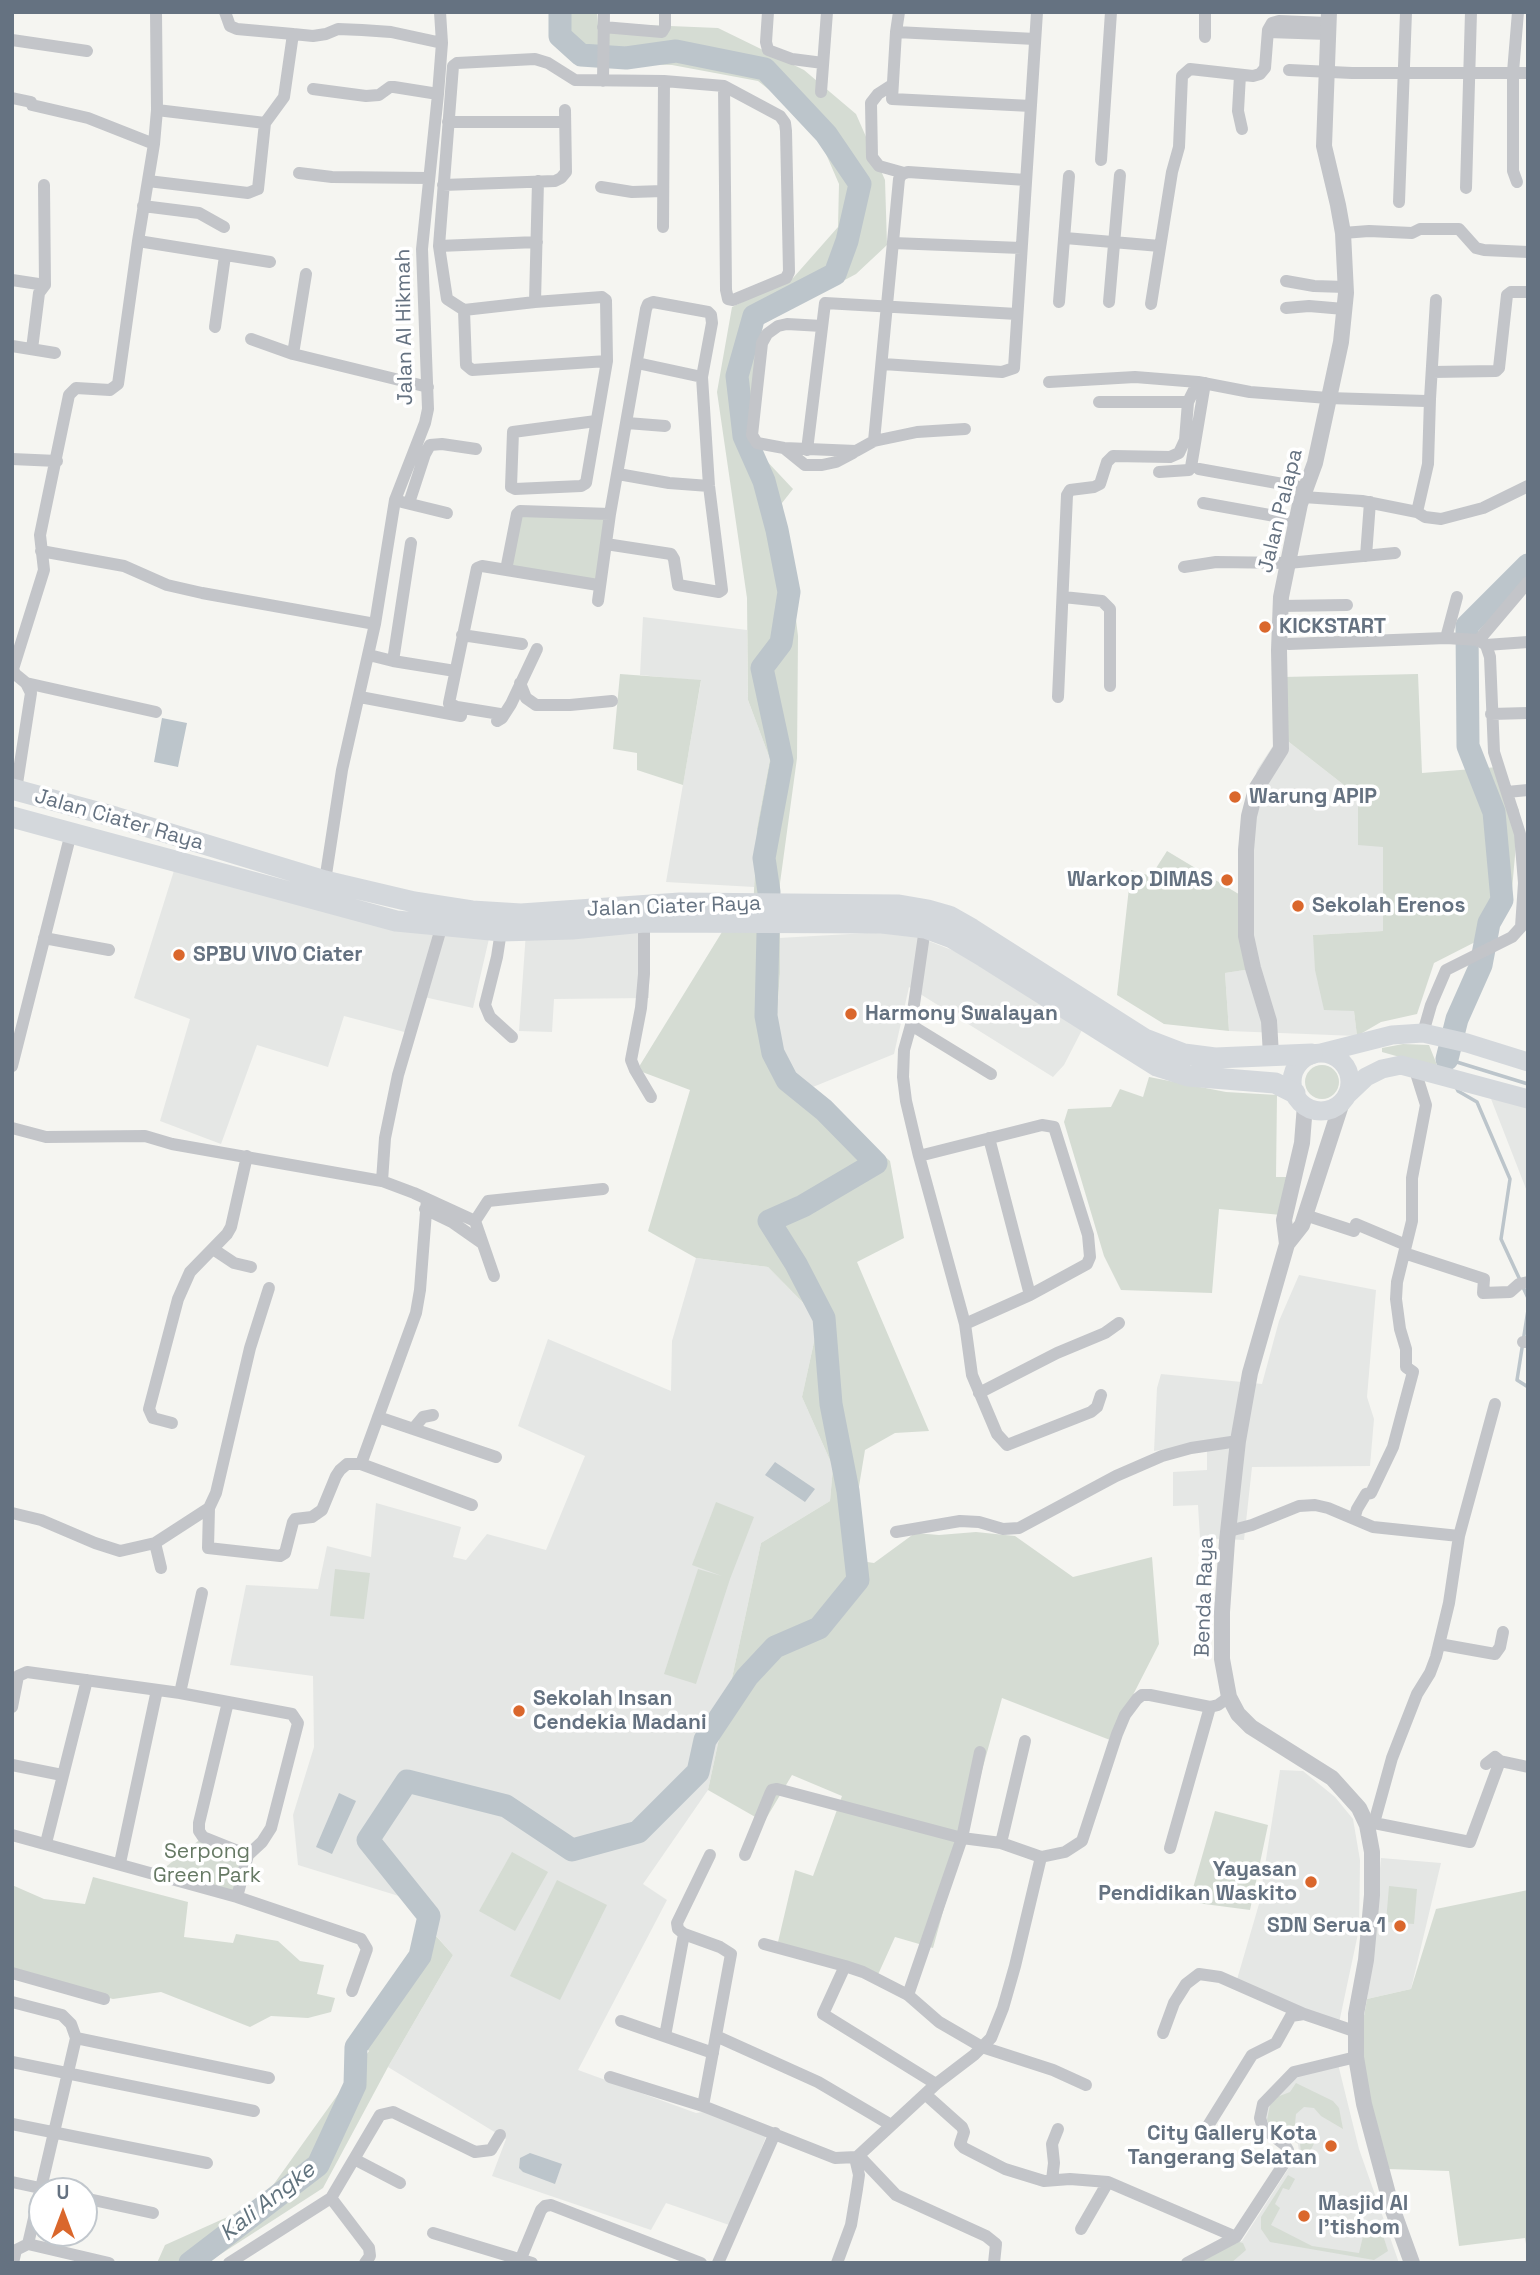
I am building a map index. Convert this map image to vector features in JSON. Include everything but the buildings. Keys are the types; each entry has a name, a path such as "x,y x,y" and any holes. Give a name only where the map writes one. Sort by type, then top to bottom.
{"main road":[{"name":"Jalan Ciater Raya","path":"14,789 325,881 414,902 472,911 522,914 653,904 925,928 951,937 973,950 1157,1066 1188,1076 1275,1083 1300,1099"},
{"name":"Jalan Ciater Raya","path":"12,817 396,921 501,931 572,929 746,913"},
{"path":"107,841 115,817"},
{"name":"Jalan Ciater Raya","path":"790,914 899,905 928,910 949,916 972,929 1145,1039 1184,1054 1215,1058 1317,1054"},
{"path":"1528,1062 1468,1043 1427,1034 1392,1035 1304,1059 1294,1071 1293,1086 1300,1099 1312,1109 1328,1110 1345,1099 1366,1077 1382,1069 1401,1065 1528,1099"},
{"path":"1317,1054 1331,1055 1345,1065 1350,1080 1345,1099"},
{"path":"1271,1055 1275,1083"}],"street":[{"path":"14,789 31,693 13,669 44,570 40,536 71,392 76,388 110,390 118,384 143,206 155,144 156,12"},
{"path":"225,12 230,26 237,29 313,36 338,29 362,30 391,32 442,43"},
{"name":"Jalan Al Hikmah","path":"325,881 342,769 369,655 395,500 425,423 429,398 422,249 442,43 440,12"},
{"path":"603,76 604,12"},
{"path":"603,31 662,32 665,27 665,12"},
{"path":"768,12 765,42 768,50 792,59 823,63"},
{"path":"821,92 827,12"},
{"path":"900,12 896,32 892,99 1031,106"},
{"path":"883,365 1009,372 1014,368 1037,12"},
{"path":"1101,160 1111,12"},
{"path":"1205,12 1205,37"},
{"path":"1399,202 1406,12"},
{"path":"1466,188 1471,12"},
{"path":"1517,182 1513,171 1513,72 1518,12"},
{"path":"1151,304 1172,172 1179,147 1182,76 1190,69 1253,76 1260,74 1265,68 1268,32 1328,23"},
{"name":"Jalan Palapa","path":"1271,1055 1269,1021 1246,936 1246,861 1250,816 1256,789 1282,744 1280,606 1297,520 1315,463 1341,342 1345,287 1343,233 1335,185 1324,146 1328,23"},
{"path":"896,32 1035,39"},
{"path":"148,181 248,193 258,189 265,123 284,97 293,34"},
{"path":"12,40 87,51"},
{"path":"596,421 513,432 511,487 584,486 596,421 607,361 604,298 464,310 447,299 439,246 453,66 457,63 535,59 548,63 575,79 603,76 724,86 780,116 786,131 789,272 786,278 733,300 728,299 726,290 724,86"},
{"path":"1289,70 1328,73 1528,73"},
{"path":"1240,75 1238,111 1242,129"},
{"path":"663,227 664,81"},
{"path":"892,85 878,94 871,103 872,157 879,166 904,173 1026,180"},
{"path":"313,89 366,96 379,95 394,87 438,94"},
{"path":"12,98 88,118 155,144"},
{"path":"157,110 265,123"},
{"path":"443,185 555,181 566,172 565,116 448,122"},
{"path":"299,173 332,177 428,178"},
{"path":"874,441 899,179 904,173"},
{"path":"1108,302 1120,175"},
{"path":"1059,302 1069,176"},
{"path":"535,302 538,181"},
{"path":"32,349 39,293 45,285 44,185"},
{"path":"601,187 632,192 663,191"},
{"path":"143,206 199,213 224,227"},
{"path":"1343,233 1412,233 1420,229 1460,229 1476,248 1528,252"},
{"path":"1065,238 1160,246"},
{"path":"138,241 270,262"},
{"path":"439,246 537,242"},
{"path":"893,243 1021,248"},
{"path":"215,327 225,256"},
{"path":"293,354 306,274"},
{"path":"12,280 45,285"},
{"path":"1286,281 1314,286 1345,287"},
{"path":"1432,372 1496,371 1499,368 1507,295 1511,292 1528,292"},
{"path":"1417,512 1428,464 1436,300"},
{"path":"598,601 598,585 648,304 653,302 708,312 712,323 702,377 709,486 723,586 721,591 678,585 674,559 669,553 606,544"},
{"path":"807,450 825,303 1017,314"},
{"path":"1286,308 1309,306 1344,309"},
{"path":"464,310 468,369 607,361"},
{"path":"822,326 787,324 778,326 767,334 762,343 752,435 757,443 784,448 856,451"},
{"path":"251,340 293,354 428,387"},
{"path":"12,346 54,353"},
{"path":"637,363 702,377"},
{"path":"1049,382 1135,377 1201,382 1250,392 1328,398 1422,402 1430,399"},
{"path":"1058,696 1067,495 1070,490 1100,484 1107,462 1113,456 1170,457 1179,453 1185,440 1188,402 1201,382"},
{"path":"1159,472 1189,470 1191,467 1201,382"},
{"path":"1099,402 1188,402"},
{"path":"627,423 664,426"},
{"path":"784,448 805,465 822,465 836,462 874,441 917,432 965,429"},
{"path":"409,503 419,469 430,445 476,449"},
{"path":"12,459 57,461"},
{"path":"1199,469 1304,492 1370,502 1441,519 1483,508 1528,486"},
{"path":"618,474 669,483 709,486"},
{"path":"395,500 447,513"},
{"path":"1366,556 1370,502"},
{"path":"1203,503 1297,520"},
{"path":"506,570 517,514 520,511 610,514"},
{"path":"393,661 411,543"},
{"path":"41,551 124,566 167,585 202,593 375,624"},
{"path":"1184,567 1216,562 1288,563 1395,553"},
{"path":"500,714 451,706 449,700 477,568 482,566 598,585"},
{"path":"1480,642 1528,582"},
{"path":"1063,597 1102,601 1110,609 1110,686"},
{"path":"1448,639 1457,597"},
{"path":"1280,606 1347,606"},
{"path":"462,635 522,644"},
{"path":"1289,644 1448,639 1528,642"},
{"path":"1427,1034 1431,1005 1446,970 1512,937 1524,926 1525,855 1497,766 1490,657 1480,642"},
{"path":"360,697 495,721 502,718 537,649"},
{"path":"369,655 455,671"},
{"path":"26,683 156,712"},
{"path":"520,684 526,698 536,705 612,701"},
{"path":"1492,714 1528,713"},
{"path":"1507,792 1528,790"},
{"path":"12,1066 71,833"},
{"path":"644,922 641,1008 631,1059 651,1097"},
{"path":"382,1181 385,1138 398,1075 442,925"},
{"path":"925,928 911,1025 904,1050 903,1077 919,1156 965,1324 972,1375 997,1434 1007,1445 1091,1412 1097,1407 1101,1395"},
{"path":"501,931 498,957 490,978 485,1005 490,1017 512,1037"},
{"path":"44,938 109,950"},
{"path":"911,1025 991,1074"},
{"path":"1354,1520 1357,1509 1366,1494 1371,1493 1393,1447 1413,1372 1406,1367 1406,1349 1395,1299 1413,1206 1412,1178 1426,1105 1414,1067"},
{"name":"Benda Raya","path":"1287,1244 1284,1220 1303,1136 1300,1099"},
{"name":"Benda Raya","path":"1345,1099 1306,1215 1302,1225 1287,1244 1250,1373 1238,1441 1222,1601 1222,1659 1230,1696 1238,1714 1251,1727 1332,1778 1371,1824 1371,1895 1366,1960 1354,2031 1356,2057 1364,2104 1391,2205 1412,2263"},
{"path":"919,1156 1042,1125 1054,1127 1088,1235 1090,1257 1087,1264 1030,1295 965,1324"},
{"path":"12,1128 46,1137 145,1136 172,1144 382,1181 426,1204 482,1243"},
{"path":"989,1138 1030,1295"},
{"path":"172,1423 153,1418 149,1409 185,1282 190,1272 213,1250 231,1227 247,1156"},
{"path":"475,1221 488,1201 603,1189"},
{"path":"426,1204 475,1221"},
{"path":"361,1464 416,1313 426,1204"},
{"path":"1306,1215 1354,1231 1356,1224 1405,1249 1484,1279 1483,1293 1510,1292 1523,1283"},
{"path":"475,1221 494,1276"},
{"path":"213,1250 234,1263 251,1267"},
{"path":"268,1288 250,1348 216,1493 209,1508 208,1548 284,1555 295,1519 318,1514 322,1510 340,1470 347,1464 361,1464 472,1505"},
{"path":"979,1393 1119,1324"},
{"path":"1495,1404 1460,1536 1440,1644 1392,1758 1371,1824 1470,1842 1500,1761"},
{"path":"413,1429 422,1417 433,1415"},
{"path":"377,1418 496,1457"},
{"path":"895,1532 960,1521 1020,1528 1116,1475 1162,1456 1191,1448 1238,1441"},
{"path":"1229,1531 1299,1506 1315,1505 1365,1525 1460,1536"},
{"path":"12,1513 41,1520 120,1551 147,1547 209,1508"},
{"path":"155,1543 161,1568"},
{"path":"180,1693 202,1593"},
{"path":"1440,1644 1495,1654 1500,1647 1503,1632"},
{"path":"12,1707 18,1676 22,1673 87,1679 180,1693 292,1714 298,1723 271,1828 262,1842 248,1855 237,1897"},
{"path":"46,1843 87,1679"},
{"path":"120,1863 157,1690"},
{"path":"745,1855 769,1794 777,1789 962,1838 1001,1843 1041,1857 1065,1852 1082,1841 1117,1734 1125,1715 1137,1699 1142,1695 1150,1695 1210,1707 1218,1705 1230,1696"},
{"path":"228,1702 199,1831 203,1837 248,1855"},
{"path":"1170,1848 1210,1707"},
{"path":"1001,1843 1025,1741"},
{"path":"908,1995 962,1838 980,1752"},
{"path":"1486,1764 1495,1757 1500,1761 1528,1766"},
{"path":"12,1765 62,1775"},
{"path":"12,1835 237,1897 361,1940 367,1949 352,1991"},
{"path":"703,2106 731,1954 720,1947 684,1934 677,1923 710,1855"},
{"path":"610,2077 703,2106 835,2158 857,2157 936,2084 991,2038 1003,2008 1041,1857"},
{"path":"665,2036 684,1934"},
{"path":"764,1944 863,1972 908,1995 939,2022 982,2047 1053,2070 1086,2085"},
{"path":"845,1966 822,2014 936,2084"},
{"path":"12,1973 104,1999"},
{"path":"1163,2033 1174,2003 1186,1984 1199,1974 1209,1974 1231,1982 1304,2014 1354,2031"},
{"path":"12,2002 62,2015 71,2024 76,2039 54,2133 49,2177"},
{"path":"1206,2129 1252,2055 1276,2043 1291,2016 1304,2014"},
{"path":"621,2021 713,2053"},
{"path":"716,2036 818,2082 891,2125"},
{"path":"76,2039 269,2078"},
{"path":"1187,2263 1236,2237 1287,2160 1288,2150 1285,2145 1263,2128 1260,2118 1263,2104 1294,2072 1356,2057"},
{"path":"12,2062 254,2111"},
{"path":"925,2094 962,2127 964,2133 960,2144 964,2148 1005,2169 1044,2181 1070,2179 1108,2182 1236,2237"},
{"path":"229,2263 331,2198 380,2115 393,2112 475,2152 491,2150 500,2135"},
{"path":"12,2124 207,2163"},
{"path":"1052,2180 1052,2144 1058,2129"},
{"path":"718,2263 775,2133"},
{"path":"837,2263 850,2225 858,2189 857,2157"},
{"path":"857,2157 896,2195 986,2236 996,2244 994,2263"},
{"path":"354,2159 400,2183"},
{"path":"1081,2229 1108,2182"},
{"path":"331,2198 369,2248 370,2256 365,2263"},
{"path":"98,2201 153,2213"},
{"path":"433,2233 524,2261 541,2210 545,2206 551,2206 701,2263"},
{"path":"28,2229 17,2251 109,2263"}],"shaded area":[{"path":"643,617 747,630 748,700 770,759 757,828 754,887 666,882 701,681 640,675"},
{"path":"162,718 187,723 178,767 154,762"},
{"path":"1280,735 1358,796 1383,846 1383,931 1313,935 1354,1011 1357,1036 1229,1031 1225,973 1250,969 1246,819 1257,770"},
{"path":"177,861 419,926 491,930 473,1008 424,997 412,1034 344,1016 328,1067 257,1045 221,1144 160,1121 190,1019 134,998"},
{"path":"643,929 649,955 649,998 554,999 552,1032 519,1031 526,932"},
{"path":"903,931 962,954 1082,1030 1064,1065 1053,1077 909,987 894,1054 808,1089 788,1063 776,1026 780,973 779,938"},
{"path":"1486,1086 1528,1096 1528,1194"},
{"name":"Sekolah Insan Cendekia Madani","path":"696,1258 768,1267 819,1319 802,1397 833,1467 830,1501 761,1543 708,1790 643,1884 667,1900 578,2070 696,2113 716,2110 767,2134 732,2226 666,2203 651,2230 492,2176 506,2139 388,2067 453,1955 402,1897 298,1865 293,1815 314,1747 313,1676 230,1665 246,1585 318,1589 327,1546 371,1557 376,1503 461,1527 453,1557 466,1560 487,1534 546,1550 585,1456 518,1426 548,1339 671,1391 672,1341"},
{"path":"1299,1275 1376,1290 1367,1397 1374,1419 1370,1466 1252,1467 1244,1540 1200,1538 1198,1505 1173,1506 1173,1472 1207,1470 1207,1443 1154,1451 1157,1388 1161,1374 1262,1384 1279,1321"},
{"path":"775,1462 815,1489 805,1502 765,1475"},
{"name":"Yayasan Pendidikan Waskito","path":"1280,1770 1303,1771 1335,1797 1353,1819 1360,1860 1359,1929 1339,2023 1236,1983 1259,1904"},
{"path":"339,1793 356,1801 332,1854 316,1847"},
{"name":"SDN Serua 1","path":"1381,1858 1441,1863 1411,1989 1367,1999"},
{"path":"1338,2064 1359,2149 1399,2263 1194,2263 1218,2248 1242,2241 1299,2152 1298,2144 1267,2125 1265,2117 1269,2103 1299,2074"},
{"path":"530,2153 562,2164 555,2184 519,2168 520,2158"}],"green space":[{"path":"597,12 598,23 718,28 804,70 856,114 885,180 887,245 856,274 763,324 752,408 763,457 793,489 782,503 798,636 797,758 780,883 780,973 776,1026 788,1063 808,1089 890,1161 904,1238 857,1262 929,1431 895,1433 865,1450 847,1559 874,1563 915,1533 939,1535 976,1532 1015,1536 1073,1577 1152,1557 1159,1644 1110,1740 1002,1698 933,1948 895,1937 876,1979 778,1942 795,1870 813,1876 842,1796 792,1775 764,1822 708,1790 761,1543 830,1501 833,1467 802,1397 819,1319 768,1267 696,1258 648,1231 690,1090 637,1070 722,932 752,932 757,828 770,759 748,700 747,598 717,392 732,307 793,278 838,227 839,184 813,124 758,81 672,65 584,63 556,42 551,13 445,13"},
{"path":"517,514 610,514 598,589 506,570"},
{"path":"620,674 701,680 683,785 637,770 637,753 613,749"},
{"path":"1418,674 1422,773 1498,767 1519,810 1511,901 1483,938 1434,963 1417,1014 1381,1022 1357,1036 1354,1011 1324,1010 1315,970 1313,935 1383,931 1383,847 1358,845 1358,796 1280,735 1283,677"},
{"path":"1167,851 1242,896 1251,969 1225,973 1229,1031 1164,1024 1117,995 1131,870 1151,876"},
{"path":"1403,1044 1429,1045 1437,1065 1435,1067 1382,1052 1382,1048"},
{"path":"1322,1065 1334,1070 1339,1082 1334,1094 1322,1099 1310,1094 1305,1082 1310,1070"},
{"path":"1149,1077 1226,1092 1277,1095 1276,1177 1290,1177 1281,1215 1219,1209 1212,1293 1121,1290 1104,1256 1064,1122 1068,1109 1111,1107 1120,1089 1143,1097"},
{"path":"716,1502 754,1517 730,1579 696,1684 664,1674 698,1569 722,1576 692,1565"},
{"path":"335,1569 370,1573 364,1619 330,1616"},
{"path":"1215,1811 1268,1825 1250,1910 1189,1902"},
{"name":"Serpong Green Park","path":"203,1837 248,1855 237,1897 157,1874"},
{"path":"512,1852 548,1872 515,1931 479,1911"},
{"path":"93,1877 188,1902 184,1937 233,1943 236,1934 278,1941 300,1961 324,1965 317,1994 335,1998 331,2012 308,2018 271,2016 250,2027 161,1992 113,1999 12,1972 12,1885 44,1899 85,1904"},
{"path":"557,1880 607,1905 560,2000 510,1976"},
{"path":"1389,1886 1417,1889 1414,1924 1386,1922"},
{"path":"1528,1890 1528,2256 1525,2238 1459,2246 1449,2171 1387,2169 1365,2092 1361,2032 1367,1999 1411,1989 1436,1909"},
{"path":"427,1926 453,1955 388,2067 323,2188 207,2263 157,2263 165,2245 261,2202 369,2051 354,2036"},
{"path":"1296,2083 1333,2101 1339,2108 1343,2129 1321,2116 1314,2108 1304,2107 1296,2114 1295,2124 1301,2132 1318,2136 1308,2155 1301,2152 1300,2143 1271,2126 1267,2120 1270,2105 1277,2097 1290,2092"},
{"path":"1288,2175 1295,2179 1289,2190 1283,2188 1275,2204 1280,2208 1271,2225 1312,2246 1359,2253 1366,2224 1379,2223 1388,2251 1374,2260 1270,2242 1261,2229 1261,2217"},
{"path":"1239,2242 1243,2243 1246,2250 1231,2263 1195,2263"}],"waterway":[{"name":"Kali Angke","path":"190,2263 318,2165 355,2085 356,2047 420,1956 429,1916 368,1840 407,1781 506,1806 572,1850 638,1832 698,1772 705,1740 747,1677 775,1647 819,1628 858,1580 848,1491 831,1404 824,1318 796,1264 769,1221 803,1206 876,1163 824,1110 787,1080 773,1053 766,1016 769,892 764,858 782,761 762,668 781,643 789,592 764,481 744,436 737,376 754,316 835,274 847,241 860,184 826,134 765,69 676,51 626,58 581,55 560,36 560,12"},
{"path":"1447,1059 1457,1019 1481,965 1489,923 1502,900 1494,812 1468,746 1467,626 1528,565"},
{"path":"1447,1059 1451,1070"},
{"path":"1447,1059 1528,1084"},
{"path":"1456,1087 1477,1102 1510,1179 1501,1239 1520,1280"},
{"path":"1523,1287 1528,1298"},
{"path":"1528,1310 1517,1380 1528,1387"}],"place":[{"name":"KICKSTART","path":"1265,627"},
{"name":"Warung APIP","path":"1235,797"},
{"name":"Warkop DIMAS","path":"1227,880"},
{"name":"Sekolah Erenos","path":"1298,906"},
{"name":"SPBU VIVO Ciater","path":"179,955"},
{"name":"Harmony Swalayan","path":"851,1014"},
{"name":"Sekolah Insan Cendekia Madani","path":"519,1711"},
{"name":"Yayasan Pendidikan Waskito","path":"1311,1882"},
{"name":"SDN Serua 1","path":"1400,1926"},
{"name":"City Gallery Kota Tangerang Selatan","path":"1331,2146"},
{"name":"Masjid Al I'tishom","path":"1304,2216"}]}
